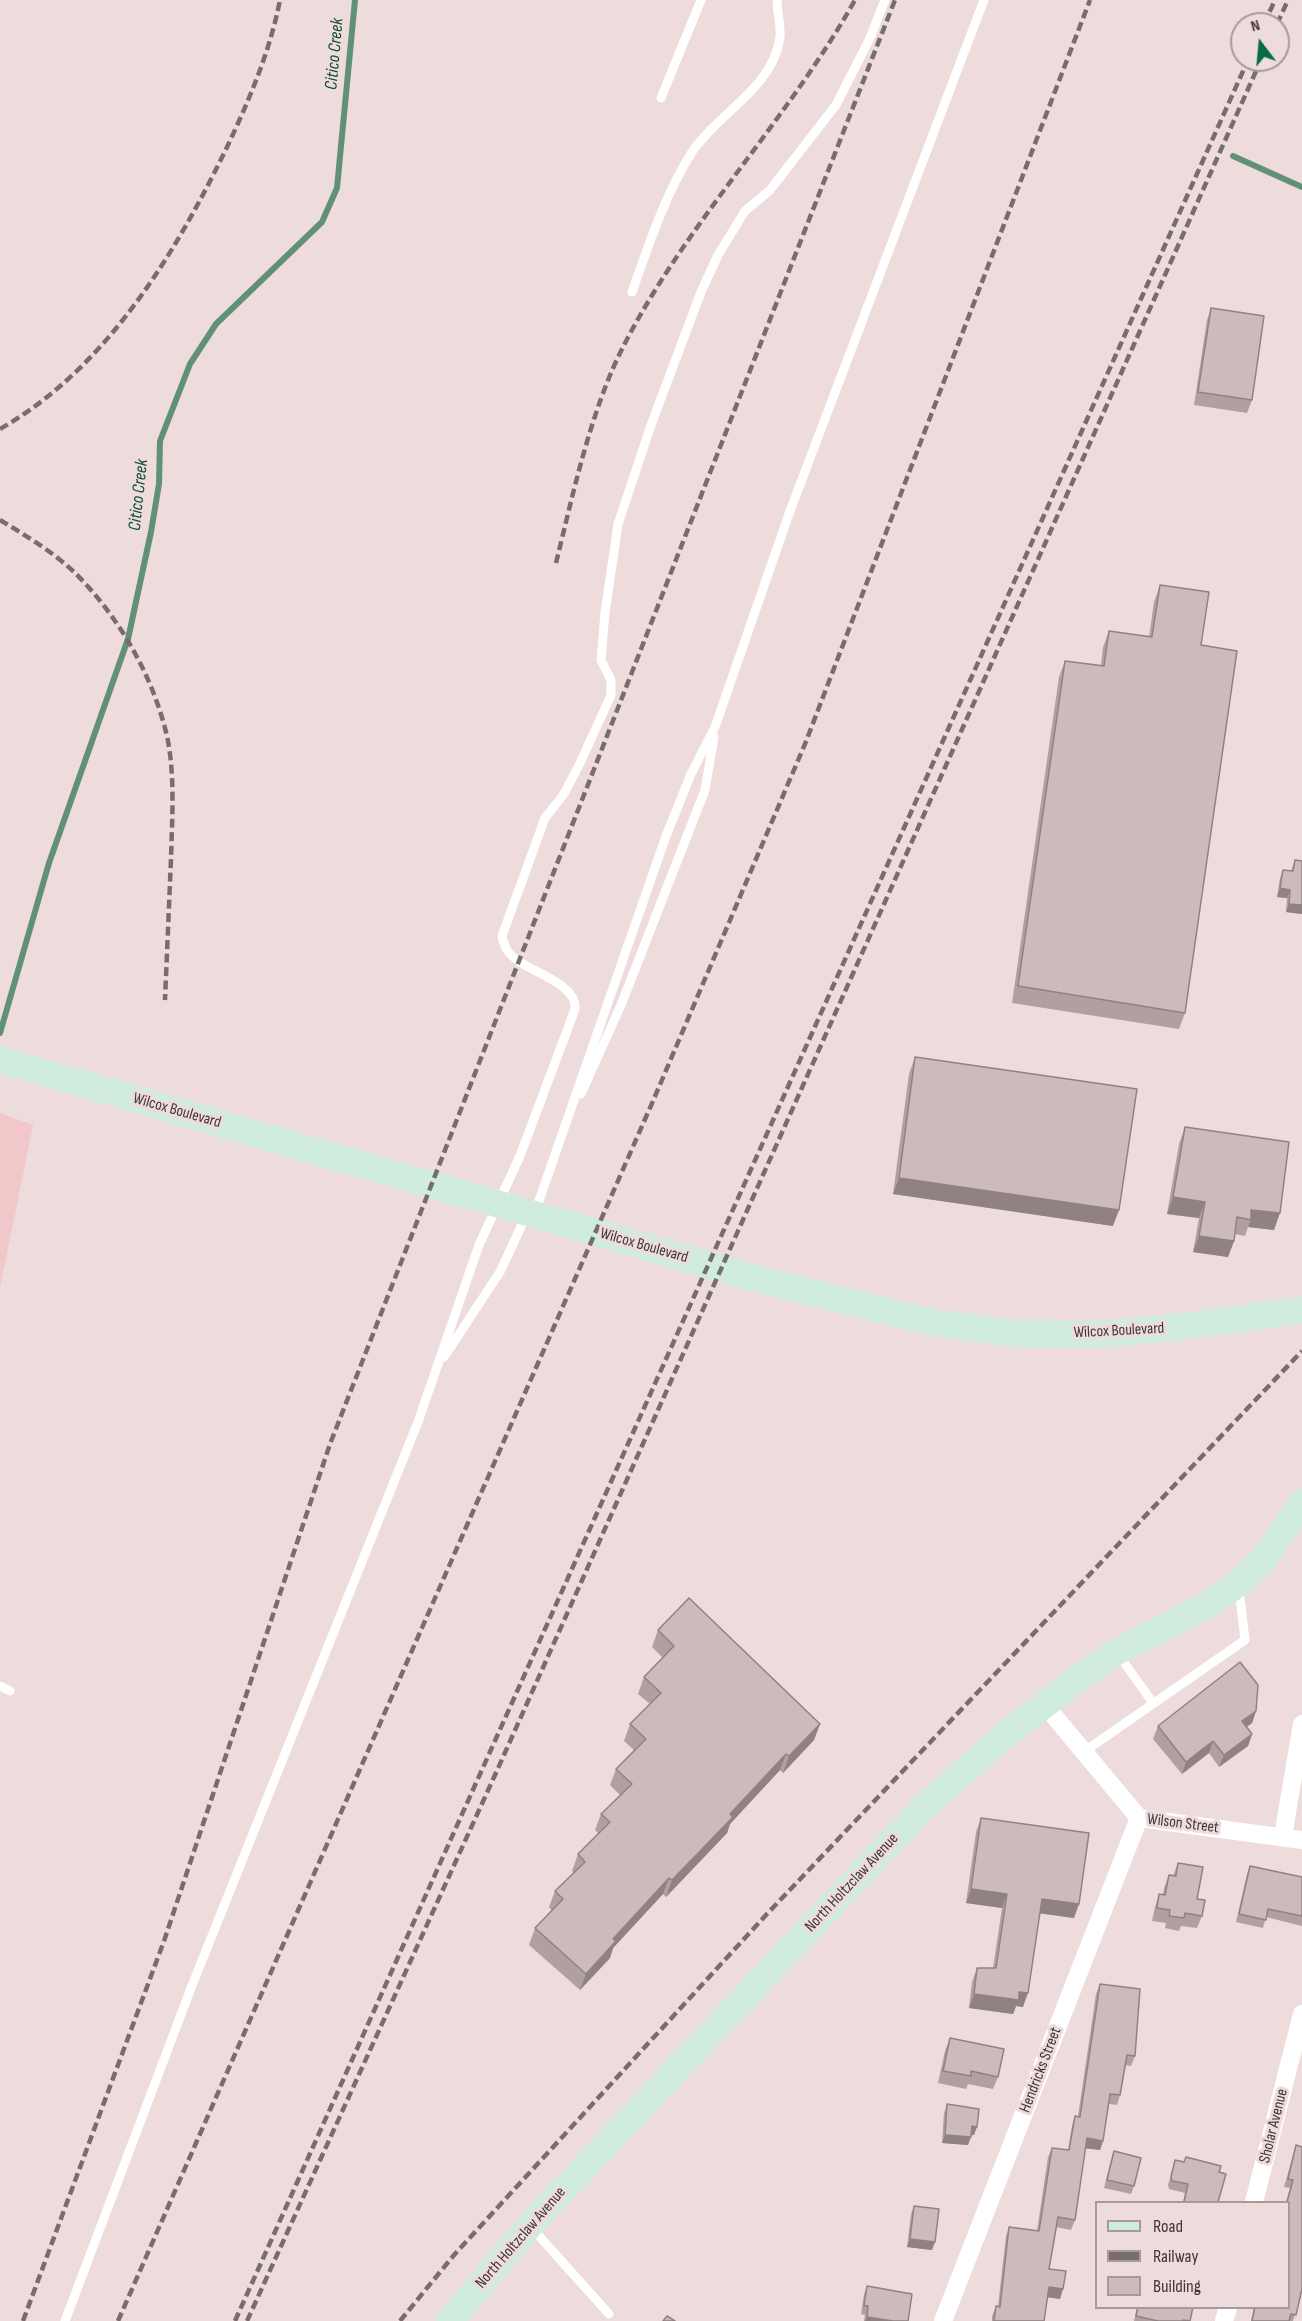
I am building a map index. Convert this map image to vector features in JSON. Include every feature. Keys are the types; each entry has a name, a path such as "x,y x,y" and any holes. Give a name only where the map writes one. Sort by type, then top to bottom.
{"main road":[{"name":"Wilcox Boulevard","path":"0,1060 764,1281 936,1323 1020,1334 1100,1334 1302,1310"},
{"name":"North Holtzclaw Avenue","path":"450,2321 530,2225 924,1807 963,1771 1044,1704 1116,1652 1202,1608 1238,1584 1265,1557 1302,1503"}],"street":[{"name":"Wilson Street","path":"1044,1704 1139,1818 1302,1840"},
{"path":"1283,1836 1302,1724"},
{"name":"Hendricks Street","path":"943,2321 1139,1818"},
{"name":"Sholar Avenue","path":"1254,2201 1302,2014"}],"lane":[{"path":"661,98 702,0"},
{"path":"632,292 661,212 691,154 702,138 753,87 776,53 780,27 777,0"},
{"path":"65,2321 131,2142 418,1422 479,1245 520,1156 575,1006 571,995 560,985 518,962 507,950 502,936 505,921 545,818 564,794 611,695 611,680 601,660 604,613 622,513 655,414 700,292 718,255 745,211 770,190 836,105 870,38 885,0"},
{"path":"534,1214 666,836 691,774 715,728 790,511 984,0"},
{"path":"435,1372 500,1272 621,1005 705,790 715,728"},
{"path":"1085,1751 1245,1640 1238,1584"},
{"path":"1116,1652 1153,1703"},
{"path":"0,1686 10,1691"},
{"path":"530,2225 609,2314"}],"shaded area":[{"path":"0,1113 33,1125 0,1288"}],"building":[{"path":"1211,308 1264,316 1252,400 1198,392"},
{"path":"1160,585 1209,592 1201,645 1237,651 1185,1013 1018,986 1065,661 1104,666 1109,631 1152,637"},
{"path":"1295,860 1302,861 1302,905 1289,904 1290,890 1280,888 1283,870 1293,871"},
{"path":"915,1057 1137,1089 1119,1210 899,1178"},
{"path":"1185,1127 1289,1142 1280,1213 1251,1210 1251,1220 1237,1217 1234,1241 1199,1236 1205,1202 1173,1197"},
{"path":"689,1598 820,1724 789,1756 786,1754 730,1814 733,1817 672,1880 669,1878 613,1939 616,1941 586,1974 535,1928 563,1899 555,1891 585,1862 578,1854 610,1822 601,1814 632,1784 616,1769 646,1739 630,1724 661,1693 644,1677 674,1646 658,1630"},
{"path":"1240,1662 1258,1685 1256,1711 1242,1721 1252,1734 1224,1755 1213,1741 1186,1762 1158,1726"},
{"path":"981,1818 1089,1833 1079,1904 1042,1899 1028,1993 1019,1992 1019,2000 974,1994 977,1968 996,1968 1007,1894 971,1889"},
{"path":"1178,1863 1203,1867 1197,1899 1205,1900 1202,1916 1185,1913 1184,1918 1169,1916 1170,1910 1157,1908 1159,1894 1165,1895 1169,1875 1176,1876"},
{"path":"1250,1866 1302,1877 1302,1916 1268,1909 1266,1920 1239,1914"},
{"path":"1100,1984 1140,1989 1135,2056 1127,2055 1120,2095 1110,2094 1103,2141 1087,2138 1075,2220 1058,2217 1049,2269 1066,2271 1063,2289 1049,2287 1044,2321 994,2321 996,2306 1000,2307 1009,2227 1039,2231 1052,2148 1069,2150 1075,2116 1080,2117"},
{"path":"950,2038 1004,2049 998,2077 971,2071 971,2076 943,2071"},
{"path":"947,2104 979,2109 977,2127 972,2126 971,2137 945,2135"},
{"path":"1296,2145 1302,2147 1302,2289 1296,2315 1291,2314 1289,2321 1252,2321 1255,2309 1290,2309 1290,2201 1287,2201 1293,2180 1288,2179"},
{"path":"1114,2151 1141,2158 1134,2186 1107,2180"},
{"path":"1186,2157 1221,2166 1219,2172 1226,2174 1218,2201 1184,2201 1188,2184 1172,2181 1171,2177 1175,2160 1184,2162"},
{"path":"914,2206 939,2209 935,2242 910,2239"},
{"path":"867,2286 912,2294 908,2321 867,2317 868,2306 864,2306"},
{"path":"1138,2309 1193,2309 1190,2321 1158,2321 1136,2316"},
{"path":"667,2316 675,2321 663,2321"}],"waterway":[{"name":"Citico Creek","path":"0,1033 49,863 128,639 159,484 160,441 190,364 216,324 322,222 337,188 355,0"},
{"path":"1233,156 1302,187"}],"railway":[{"path":"0,429 38,404 73,374 135,305 161,266 208,186 236,127 265,56 280,0"},
{"path":"556,563 591,428 621,351 674,260 798,89 855,0"},
{"path":"23,2321 164,1941 330,1444 895,0"},
{"path":"118,2321 653,1101 805,744 1090,0"},
{"path":"1270,12 1275,0"},
{"path":"1282,12 1288,0"},
{"path":"235,2321 1243,72"},
{"path":"247,2321 495,1775 1256,72"},
{"path":"0,520 29,538 74,572 106,608 133,650 162,718 168,741 172,785 165,1000"},
{"path":"400,2321 454,2255 766,1915 1302,1351"}]}
